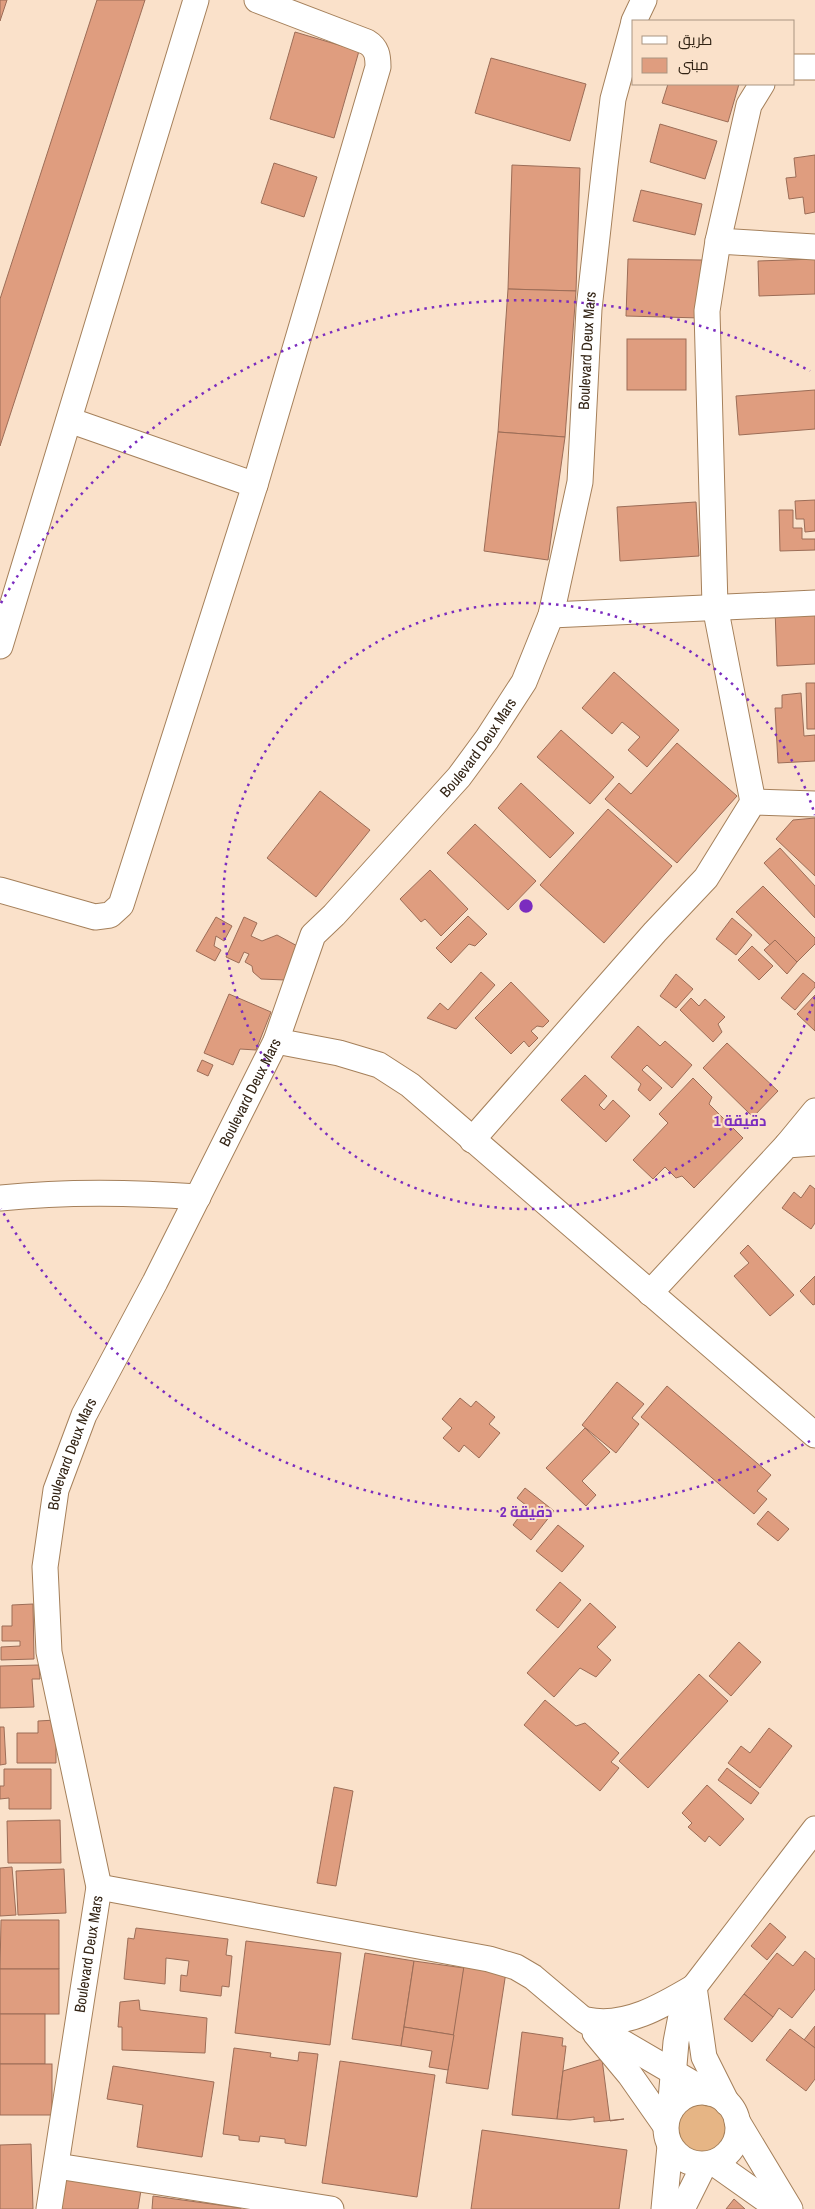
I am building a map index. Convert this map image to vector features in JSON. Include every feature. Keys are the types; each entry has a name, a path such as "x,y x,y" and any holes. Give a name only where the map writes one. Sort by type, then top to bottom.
{"street":[{"path":"1,638 196,0"},
{"path":"0,890 95,917 110,915 121,905 255,485 378,68 378,54 372,45 367,42 257,0"},
{"name":"Boulevard Deux Mars","path":"635,20 644,0"},
{"name":"Boulevard Deux Mars","path":"49,2209 98,1887 50,1652 45,1567 56,1490 84,1416 156,1282 276,1041 313,935 334,915 459,777 487,739 524,682 551,615 580,482 588,309 613,98 632,29"},
{"path":"795,67 815,67"},
{"path":"472,1140 655,932 706,878 753,802 715,606 707,311 718,240 749,105 756,89 761,85"},
{"path":"718,240 815,247"},
{"path":"69,420 255,485"},
{"path":"551,615 715,606 815,603"},
{"path":"753,802 815,804"},
{"path":"276,1041 339,1053 379,1065 410,1085 815,1435"},
{"path":"650,1293 787,1145 815,1111"},
{"path":"787,1145 815,1143"},
{"path":"0,1198 52,1192 110,1192 198,1197"},
{"path":"664,2209 668,2127 681,2016 694,1987 815,1830"},
{"path":"98,1887 489,1959 516,1967 533,1977 584,2020 725,2105 790,2209"},
{"path":"584,2020 612,2022 634,2016 658,2008 694,1987"},
{"path":"682,2209 709,2164 731,2151 736,2142 725,2105 704,2057 694,1987"},
{"path":"584,2020 630,2075 668,2127 684,2160 709,2164 779,2209"},
{"path":"668,2127 682,2097 699,2092 725,2105"},
{"path":"57,2166 331,2209"}],"shaded area":[{"path":"701,2103 711,2105 720,2111 726,2120 728,2130 726,2140 720,2149 711,2155 701,2157 691,2155 682,2149 676,2140 674,2130 676,2120 682,2111 691,2105"}],"building":[{"path":"0,0 7,0 0,21"},
{"path":"97,0 145,0 0,446 0,299"},
{"path":"295,32 359,51 334,138 270,119"},
{"path":"491,58 586,84 570,141 475,113"},
{"path":"668,85 739,85 728,122 662,103"},
{"path":"660,124 717,141 705,179 650,162"},
{"path":"815,155 815,212 805,214 803,197 789,199 786,178 796,177 794,158"},
{"path":"274,163 317,177 304,217 261,203"},
{"path":"512,165 580,168 576,291 508,289"},
{"path":"641,190 702,204 695,235 633,221"},
{"path":"628,259 702,260 701,318 626,316"},
{"path":"815,259 815,294 759,296 758,261"},
{"path":"508,289 576,291 565,437 498,432"},
{"path":"627,339 686,339 686,390 627,390"},
{"path":"815,390 815,429 739,435 736,396"},
{"path":"498,432 565,437 548,560 484,551"},
{"path":"815,500 815,531 805,532 804,519 796,519 795,501"},
{"path":"696,502 699,556 620,561 617,507"},
{"path":"779,510 793,510 793,528 802,528 802,539 815,539 815,550 780,551"},
{"path":"815,608 815,664 777,666 775,609"},
{"path":"614,672 679,730 647,767 628,750 640,737 622,722 612,734 582,708"},
{"path":"806,683 815,683 815,729 807,729"},
{"path":"801,693 804,736 815,735 815,761 778,763 775,708 782,708 782,695"},
{"path":"561,730 614,777 590,804 537,757"},
{"path":"677,743 737,796 677,863 605,799 619,783 631,794"},
{"path":"521,783 574,833 550,858 498,808"},
{"path":"320,791 370,830 316,897 267,858"},
{"path":"608,809 672,866 604,943 540,885"},
{"path":"815,818 815,876 776,839 793,820"},
{"path":"475,824 536,881 508,910 447,853"},
{"path":"780,848 815,886 815,918 764,863"},
{"path":"430,870 468,909 441,936 425,919 421,922 400,899"},
{"path":"763,886 815,938 815,944 797,962 775,940 770,945 736,912"},
{"path":"468,916 487,934 475,946 469,944 451,963 436,948"},
{"path":"216,917 232,926 224,941 216,936 214,946 221,950 215,961 196,951"},
{"path":"244,917 257,923 251,936 262,941 277,935 301,948 285,980 261,979 253,972 252,966 245,962 249,954 244,952 239,963 226,957"},
{"path":"732,918 752,935 736,955 716,939"},
{"path":"775,940 797,962 787,974 764,950"},
{"path":"752,946 773,966 759,980 738,960"},
{"path":"481,972 495,985 456,1029 427,1018 440,1003 448,1010"},
{"path":"803,973 815,983 815,987 795,1010 781,998"},
{"path":"676,974 693,989 676,1008 660,996"},
{"path":"511,982 549,1021 543,1027 537,1026 531,1031 538,1038 529,1047 524,1041 511,1054 475,1018"},
{"path":"229,994 271,1012 256,1050 240,1049 233,1065 204,1053"},
{"path":"815,995 815,1031 797,1014"},
{"path":"691,998 699,1006 705,999 725,1017 718,1024 722,1032 713,1042 680,1010"},
{"path":"638,1026 660,1046 665,1041 692,1065 672,1088 647,1065 642,1070 662,1088 650,1101 638,1090 641,1084 611,1057"},
{"path":"727,1043 778,1091 753,1117 703,1068"},
{"path":"202,1060 213,1065 208,1076 197,1071"},
{"path":"585,1075 607,1096 599,1105 604,1110 613,1100 630,1116 606,1142 561,1100"},
{"path":"693,1078 712,1097 709,1104 743,1138 694,1188 682,1176 676,1178 665,1167 653,1179 633,1160 668,1123 659,1114"},
{"path":"810,1185 815,1189 815,1223 811,1229 782,1208 794,1192 801,1198"},
{"path":"748,1245 794,1295 770,1316 734,1276 749,1263 740,1253"},
{"path":"815,1276 815,1304 813,1305 800,1291"},
{"path":"617,1382 644,1404 632,1418 639,1424 616,1453 582,1425"},
{"path":"667,1386 771,1475 757,1491 767,1499 754,1514 641,1417"},
{"path":"460,1398 471,1407 476,1401 495,1417 489,1424 500,1433 479,1458 464,1445 459,1452 443,1438 452,1428 442,1419"},
{"path":"585,1428 610,1452 582,1481 596,1495 586,1506 546,1468"},
{"path":"525,1488 554,1511 531,1540 513,1525 527,1506 517,1498"},
{"path":"768,1511 789,1529 778,1541 757,1524"},
{"path":"558,1525 584,1546 562,1572 536,1551"},
{"path":"560,1582 581,1600 558,1628 536,1610"},
{"path":"590,1603 616,1627 597,1647 611,1660 596,1677 580,1668 554,1697 527,1673"},
{"path":"33,1604 34,1659 1,1660 1,1647 20,1646 20,1641 2,1641 2,1626 12,1626 12,1605"},
{"path":"739,1642 761,1662 731,1696 709,1676"},
{"path":"39,1665 40,1679 32,1679 34,1707 0,1708 0,1666"},
{"path":"699,1674 728,1701 648,1788 619,1761"},
{"path":"545,1700 576,1726 585,1723 619,1753 611,1762 619,1768 600,1791 524,1725"},
{"path":"56,1720 56,1763 17,1763 17,1733 38,1733 38,1721"},
{"path":"0,1727 4,1727 6,1764 0,1765"},
{"path":"769,1728 792,1746 760,1788 728,1763 741,1746 750,1753"},
{"path":"727,1768 759,1793 751,1804 718,1780"},
{"path":"4,1769 51,1769 51,1809 9,1809 9,1798 0,1799 0,1786 4,1786"},
{"path":"707,1785 744,1819 720,1846 709,1836 705,1842 688,1827 692,1823 682,1813"},
{"path":"334,1787 353,1791 336,1886 317,1883"},
{"path":"60,1820 61,1863 8,1863 7,1821"},
{"path":"12,1867 16,1915 0,1916 0,1868"},
{"path":"64,1869 66,1913 18,1915 16,1871"},
{"path":"1,1920 59,1920 59,1969 0,1969"},
{"path":"770,1923 786,1937 767,1960 751,1946"},
{"path":"136,1928 228,1939 226,1955 232,1956 229,1987 222,1986 221,1996 180,1991 181,1975 187,1976 189,1961 166,1958 165,1984 124,1979 128,1938 134,1939"},
{"path":"246,1941 341,1953 330,2045 235,2033"},
{"path":"805,1951 815,1959 815,1989 792,2018 779,2008 773,2017 744,1994 777,1953 793,1966"},
{"path":"365,1953 414,1961 401,2046 352,2039"},
{"path":"414,1961 464,1968 454,2035 404,2027"},
{"path":"464,1966 506,1972 488,2089 446,2083"},
{"path":"0,1969 59,1969 59,2014 0,2014"},
{"path":"744,1994 773,2017 752,2042 724,2019"},
{"path":"139,2000 140,2010 207,2018 205,2053 122,2050 122,2027 118,2027 120,2002"},
{"path":"0,2014 45,2014 45,2064 0,2064"},
{"path":"815,2026 815,2048 804,2040"},
{"path":"404,2027 454,2035 448,2070 429,2067 432,2051 401,2046"},
{"path":"790,2029 815,2048 815,2079 806,2091 766,2060"},
{"path":"522,2032 563,2038 562,2046 566,2046 557,2119 512,2115"},
{"path":"234,2048 271,2053 270,2057 298,2061 299,2052 318,2054 306,2146 285,2143 285,2139 260,2136 259,2142 239,2140 239,2136 223,2134"},
{"path":"602,2059 610,2120 594,2122 594,2117 570,2120 557,2119 563,2071"},
{"path":"340,2061 435,2075 417,2197 322,2183"},
{"path":"0,2064 52,2064 52,2115 0,2115"},
{"path":"113,2066 214,2082 202,2157 137,2147 143,2105 107,2099"},
{"path":"482,2130 627,2150 619,2209 471,2209"},
{"path":"31,2144 33,2209 0,2209 0,2145"},
{"path":"66,2178 141,2190 138,2209 61,2209"},
{"path":"153,2196 241,2208 241,2209 152,2209"},
{"path":"734,2199 745,2209 726,2209"}]}
